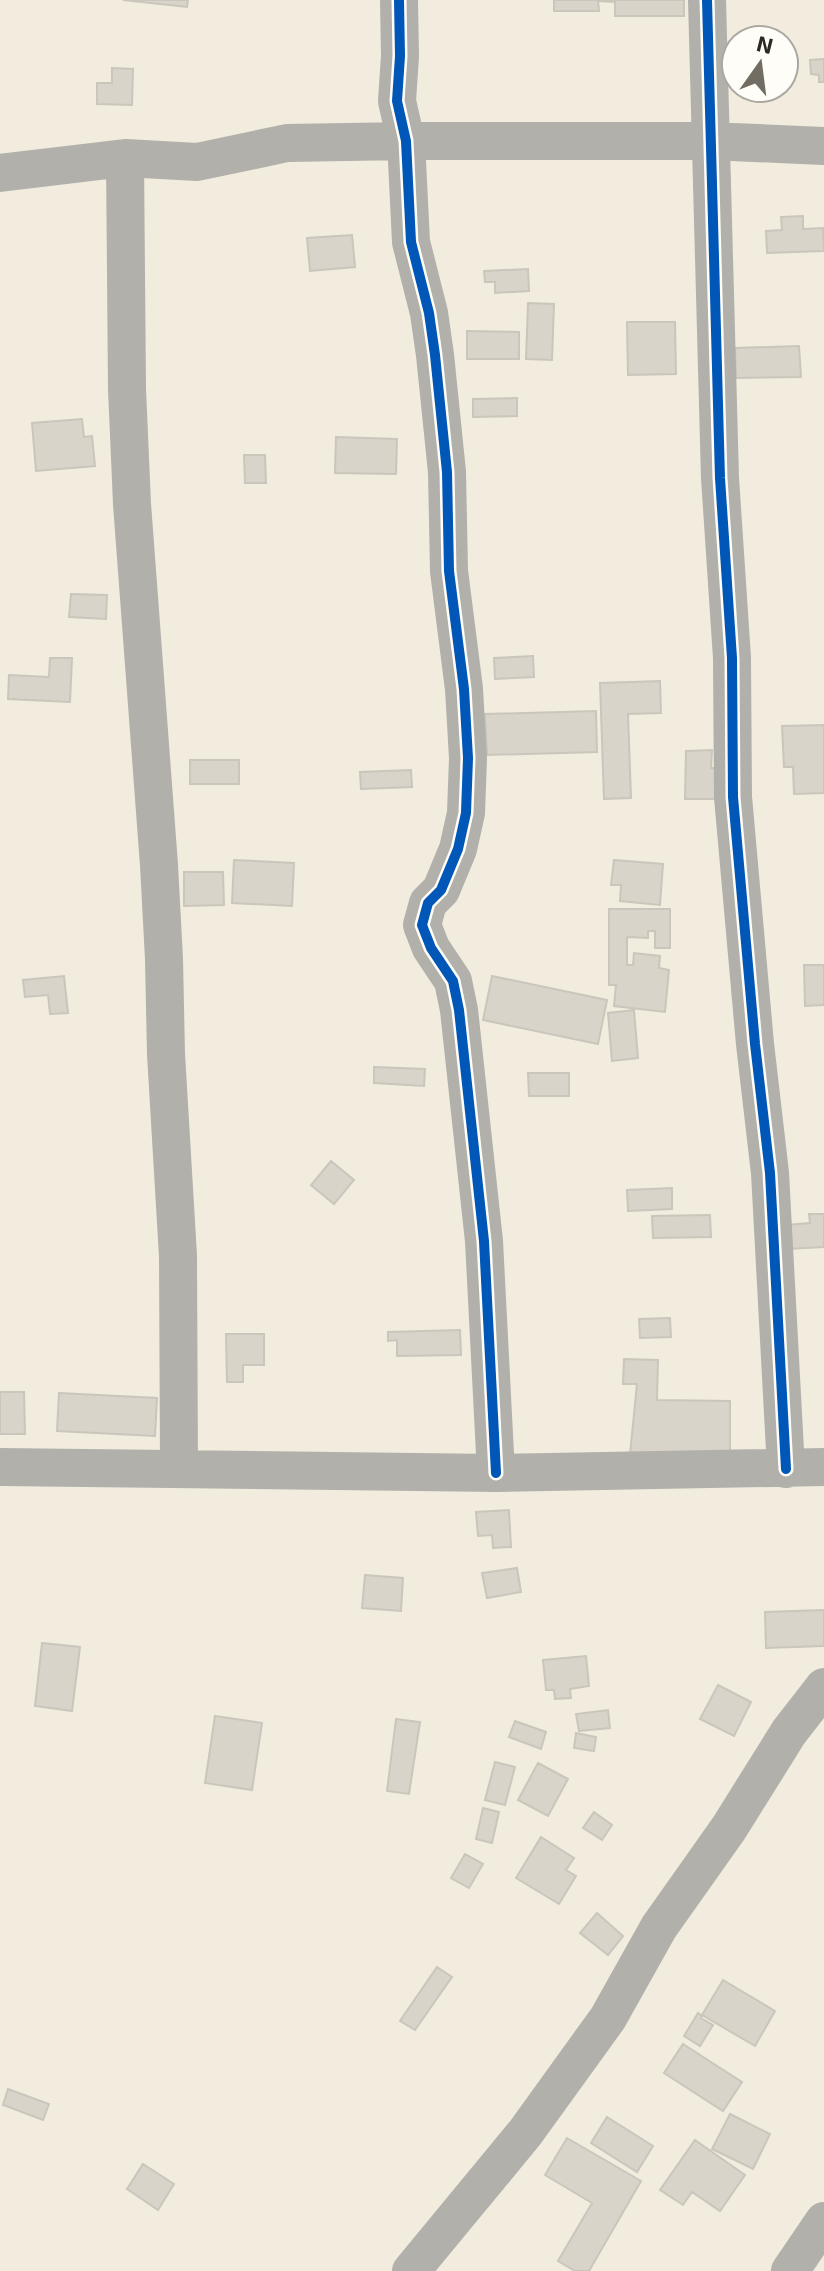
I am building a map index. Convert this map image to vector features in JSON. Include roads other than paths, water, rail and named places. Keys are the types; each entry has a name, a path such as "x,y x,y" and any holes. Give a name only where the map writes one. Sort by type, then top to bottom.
{"street":[{"path":"399,0 397,101 406,141 411,242 429,313 435,355 447,472 449,571 464,689 468,758 466,813 458,849 441,890 428,903 422,925 431,948 453,981 459,1010 484,1241 496,1473"},
{"path":"707,0 720,478 732,658 733,797 770,1173 786,1469"},
{"path":"0,173 125,158 197,162 287,143 709,141 824,146"},
{"path":"125,158 131,475 161,896 166,1054 178,1256 179,1468"},
{"path":"0,1467 496,1473 824,1467"},
{"path":"411,2271 525,2133 608,2018 659,1927 729,1828 789,1732 824,1687"},
{"path":"790,2271 824,2221"}]}
